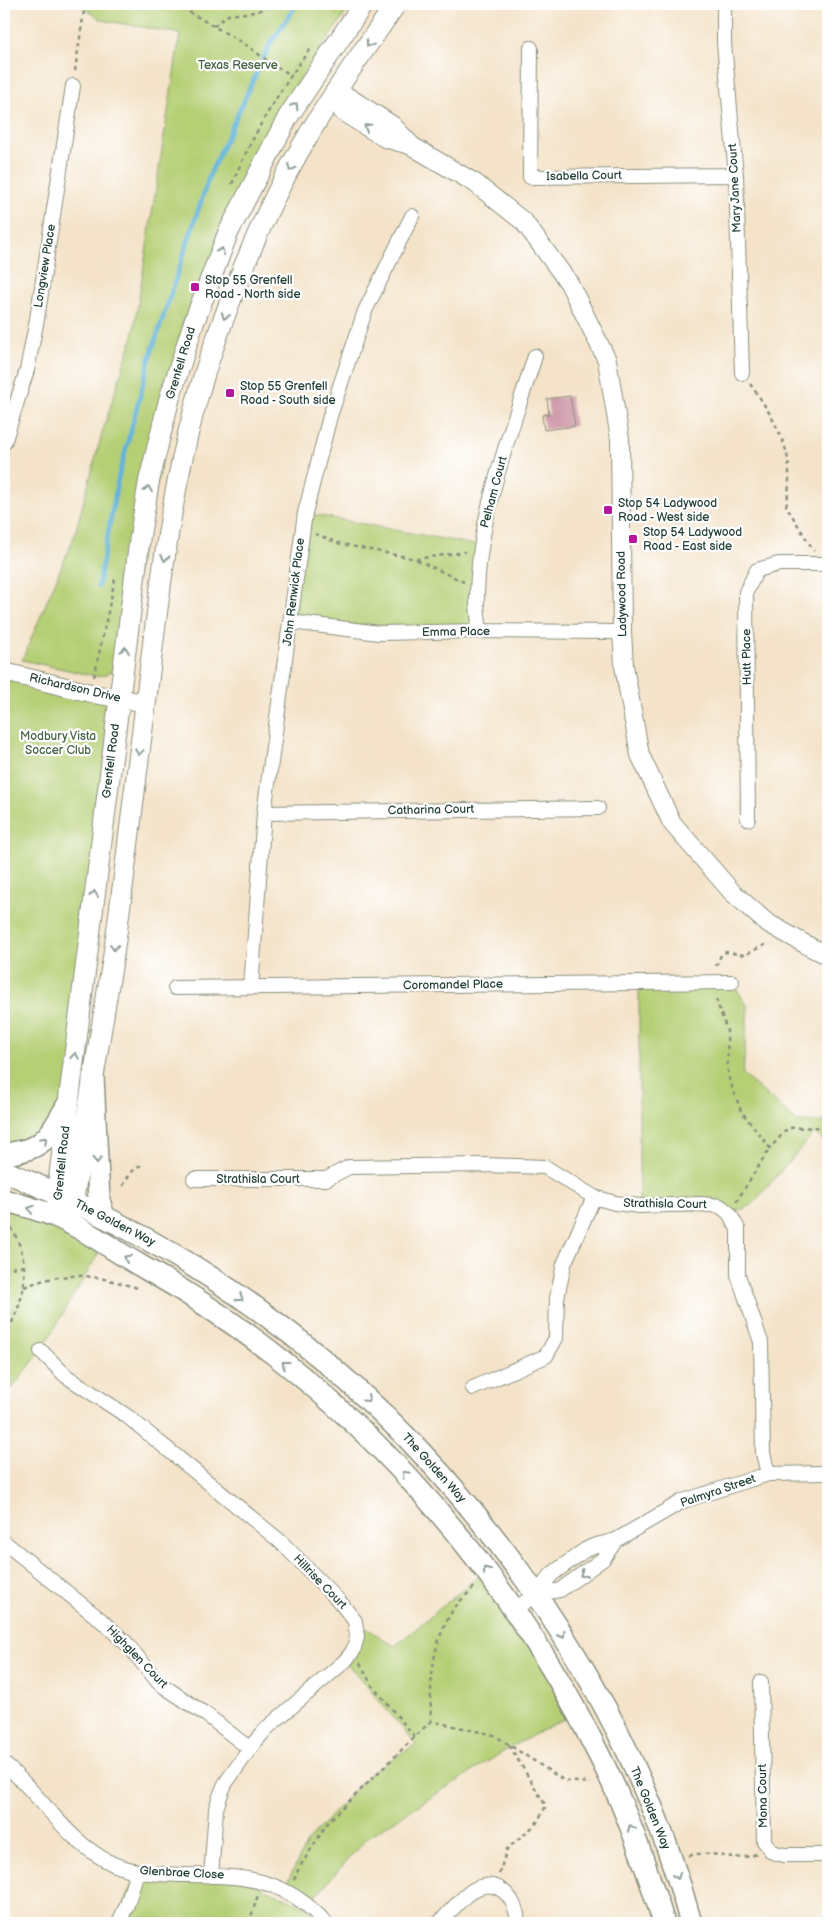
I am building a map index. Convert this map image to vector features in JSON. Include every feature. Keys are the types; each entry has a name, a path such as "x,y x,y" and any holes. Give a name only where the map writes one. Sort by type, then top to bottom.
{"main road":[{"name":"Grenfell Road","path":"65,1198 68,1104 119,699 149,481 178,367 210,276 228,233 279,134 301,78 363,4"},
{"name":"Grenfell Road","path":"58,1218 65,1198 93,1077 113,957 172,516 184,454 208,364 226,312 262,226 301,147 333,96 396,4"},
{"path":"301,78 333,96"},
{"path":"93,1077 99,1200 104,1216"},
{"path":"4,1154 27,1150 44,1142 68,1104"},
{"name":"The Golden Way","path":"4,1171 104,1216 173,1254 291,1334 356,1389 403,1433 452,1487 496,1540 584,1670 622,1741 658,1824 691,1923"},
{"name":"The Golden Way","path":"4,1200 58,1218 170,1282 214,1311 311,1385 355,1424 418,1489 474,1556 514,1609 577,1712 601,1759 638,1845 664,1923"}],"street":[{"name":"Mary Jane Court","path":"724,4 724,43 736,175 742,373"},
{"name":"Isabella Court","path":"531,48 530,177 736,175"},
{"name":"Longview Place","path":"4,443 27,370 73,86"},
{"name":"Ladywood Road","path":"333,96 343,112 385,138 410,144 475,183 524,222 568,283 607,360 620,439 624,666 640,755 672,823 732,892 766,922 828,955"},
{"name":"John Renwick Place","path":"251,987 264,813 304,521 330,416 365,311 412,216"},
{"name":"Pelham Court","path":"480,631 477,589 480,546 491,496 535,356"},
{"name":"Hutt Place","path":"748,819 746,592 757,570 779,564 828,564"},
{"name":"Emma Place","path":"291,622 378,633 480,631 622,632"},
{"name":"Richardson Drive","path":"4,672 119,699 146,703"},
{"name":"Catharina Court","path":"264,813 598,808"},
{"name":"Coromandel Place","path":"174,988 732,982"},
{"name":"Strathisla Court","path":"194,1179 326,1179 349,1167 483,1164 545,1167 594,1197 615,1203 639,1206 701,1204 720,1206 729,1212"},
{"path":"473,1388 546,1356 556,1338 557,1298 564,1264 594,1197"},
{"path":"729,1212 738,1229 738,1274 760,1342 763,1453 768,1474"},
{"name":"Hillrise Court","path":"41,1351 66,1376 127,1416 281,1542 348,1611 358,1633 354,1651"},
{"name":"Palmyra Street","path":"514,1609 535,1595 560,1590 603,1559 616,1540 683,1501 768,1474 828,1473"},
{"name":"Highglen Court","path":"4,1542 126,1643 159,1683 208,1716 250,1749"},
{"path":"211,1876 213,1829 220,1796 250,1749 268,1728 333,1673 354,1651"},
{"name":"Mona Court","path":"761,1682 764,1841 769,1848"},
{"name":"Glenbrae Close","path":"4,1764 84,1845 113,1864 137,1871 158,1874 236,1876 262,1882 289,1893 307,1905 326,1923"},
{"path":"769,1848 772,1852 784,1854 828,1855"},
{"path":"119,1923 128,1902 137,1871"},
{"path":"439,1923 470,1892 482,1886 495,1887 508,1893 518,1916 518,1923"}],"path":[{"path":"73,86 85,4"},
{"path":"175,4 243,42 274,66 301,78"},
{"path":"214,26 228,15 256,12 278,4"},
{"path":"742,373 775,423 788,458 789,484 786,506 815,552"},
{"path":"309,530 341,544 416,560 477,589"},
{"path":"416,560 464,552"},
{"path":"716,966 721,955 726,952 744,955 771,942"},
{"path":"716,999 727,1031 728,1076 741,1111 770,1148"},
{"path":"729,1212 770,1148 788,1128 828,1127"},
{"path":"123,1186 128,1175 142,1165"},
{"path":"4,1216 16,1234 24,1266 24,1288 13,1322 4,1337"},
{"path":"4,1269 24,1266"},
{"path":"24,1288 41,1280 78,1275 111,1280 142,1289"},
{"path":"432,1721 430,1687 438,1638 454,1609 474,1587"},
{"path":"354,1651 371,1684 415,1737"},
{"path":"289,1893 299,1868 329,1821 432,1721"},
{"path":"432,1721 494,1734 565,1781 590,1783"},
{"path":"495,1887 506,1849 536,1824 546,1806 508,1744"},
{"path":"689,1856 698,1852 746,1858 769,1848"},
{"path":"249,1923 262,1882"}],"green space":[{"name":"Texas Reserve","path":"78,4 352,4 301,78 259,153 204,272 115,668 106,675 95,676 22,660 74,537 103,430 133,336 180,34 102,20"},
{"path":"305,513 480,546 480,631 291,622"},
{"name":"Modbury Vista Soccer Club","path":"4,672 119,699 68,1104 43,1141 4,1152"},
{"path":"732,982 748,1007 743,1075 798,1122 828,1122 828,1144 814,1133 751,1206 729,1213 639,1206 639,983"},
{"path":"4,1199 104,1244 41,1351 4,1399"},
{"path":"486,1570 577,1712 511,1747 368,1837 307,1905 283,1890 308,1841 369,1774 416,1744 345,1661 355,1621 395,1646"},
{"path":"137,1871 235,1876 312,1909 312,1923 117,1923"}],"building":[{"path":"570,396 575,426 544,430 542,415 549,414 547,399"}],"waterway":[{"path":"98,587 118,479 151,354 210,174 270,44 297,4"}],"place":[{"name":"Stop 55 Grenfell Road - North side","path":"195,287"},
{"name":"Stop 55 Grenfell Road - South side","path":"230,393"},
{"name":"Stop 54 Ladywood Road - West side","path":"608,510"},
{"name":"Stop 54 Ladywood Road - East side","path":"633,539"}]}
